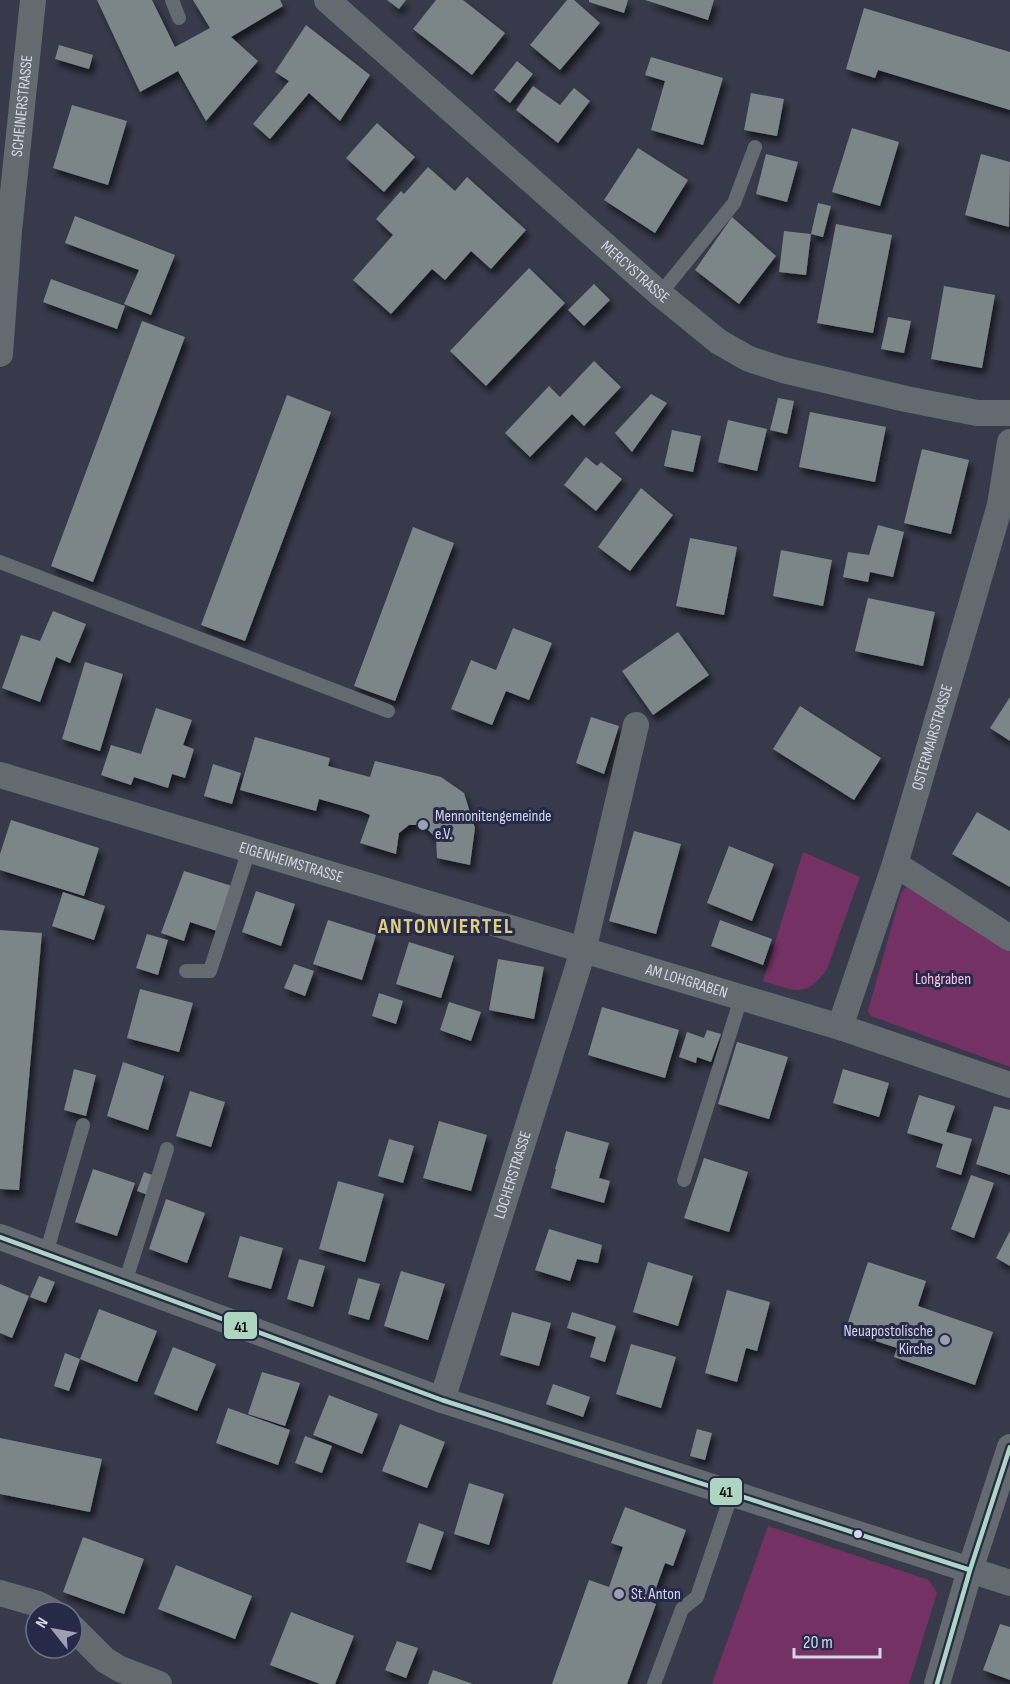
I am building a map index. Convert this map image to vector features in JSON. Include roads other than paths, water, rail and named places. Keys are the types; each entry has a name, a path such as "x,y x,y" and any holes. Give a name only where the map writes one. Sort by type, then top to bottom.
{"street":[{"name":"SCHEINERSTRASSE","path":"0,354 9,231 33,0"},
{"name":"MERCYSTRASSE","path":"327,0 660,294 719,342 749,359 783,370 976,413 1010,413"},
{"name":"OSTERMAIRSTRASSE","path":"840,1027 895,864 990,540 1004,485 1010,442"},
{"path":"583,951 636,725"},
{"name":"EIGENHEIMSTRASSE","path":"0,775 583,951"},
{"path":"895,864 1010,938"},
{"name":"AM LOHGRABEN","path":"583,951 840,1027 1010,1085"},
{"name":"LOCHERSTRASSE","path":"442,1400 583,951"},
{"path":"0,1237 442,1400 1010,1583"},
{"path":"938,1684 970,1570 1010,1447"},
{"path":"0,1593 24,1600"},
{"path":"84,1639 105,1660 120,1669 159,1684"}],"lane":[{"path":"172,0 179,18"},
{"path":"660,294 734,203 755,147"},
{"path":"0,562 388,711"},
{"path":"186,971 210,971 249,850"},
{"path":"684,1180 741,998"},
{"path":"46,1254 83,1125"},
{"path":"125,1283 167,1149"},
{"path":"654,1684 682,1609 697,1597 732,1493"}],"place":[{"name":"Mennonitengemeinde e.V.","path":"423,825"},
{"name":"Neuapostolische Kirche","path":"945,1340"},
{"name":"St. Anton","path":"619,1594"}],"district":[{"name":"ANTONVIERTEL","path":"446,926"}],"park label":[{"name":"Lohgraben","path":"943,979"}]}
